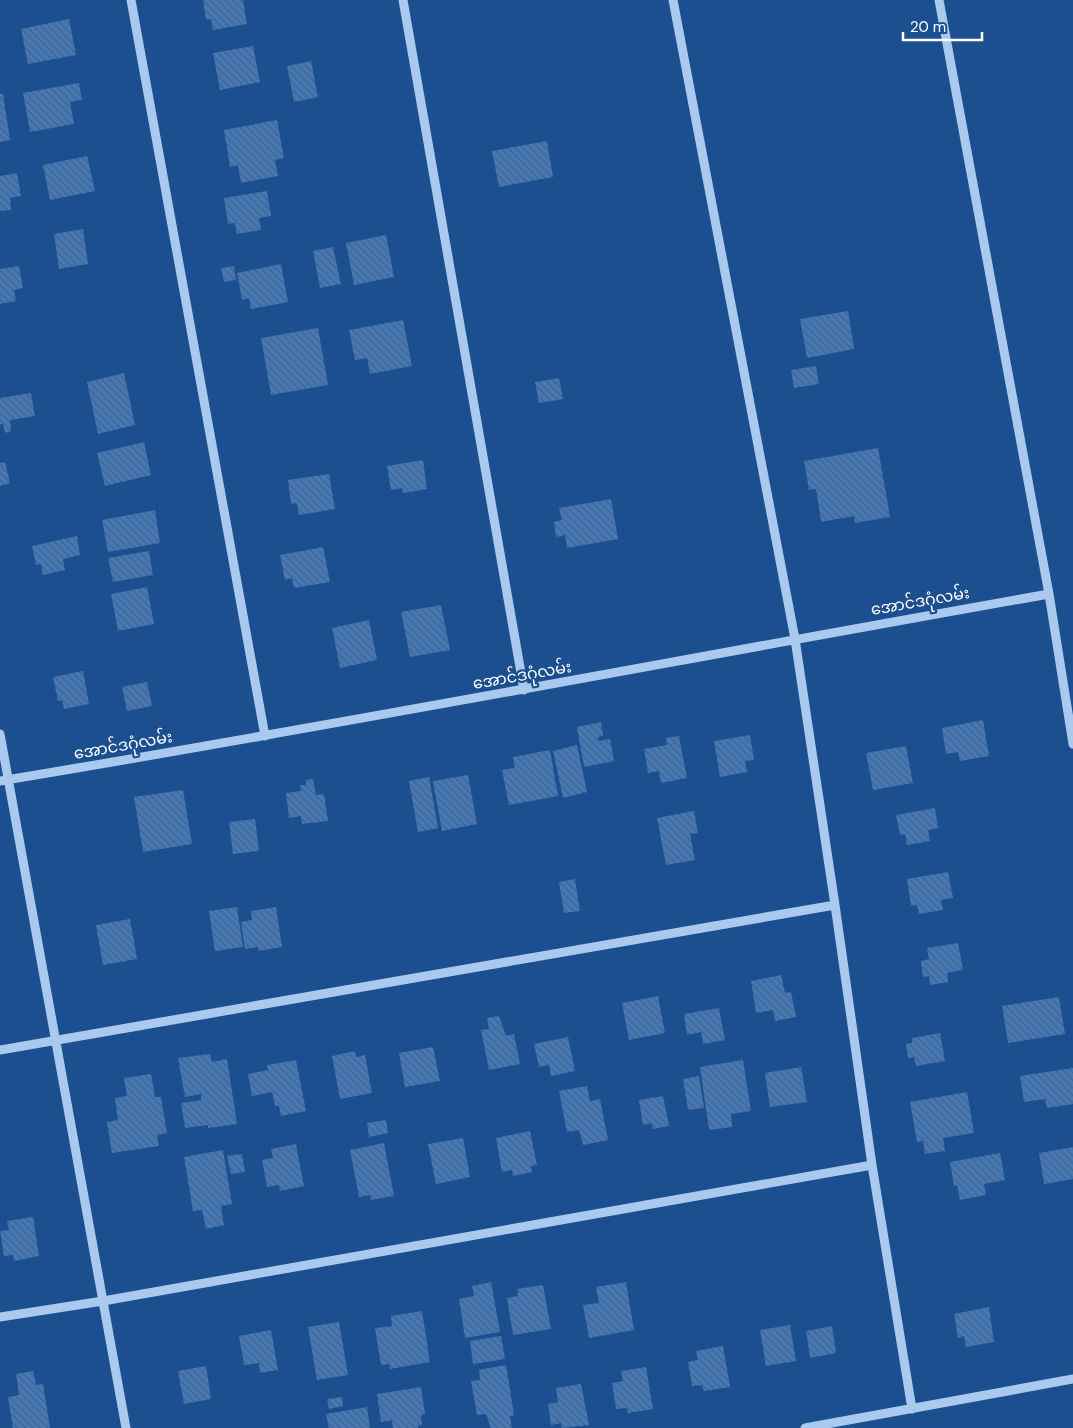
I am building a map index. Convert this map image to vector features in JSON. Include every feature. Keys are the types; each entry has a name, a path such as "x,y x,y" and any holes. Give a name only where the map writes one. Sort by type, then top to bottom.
{"street":[{"path":"131,0 265,736"},
{"path":"403,0 524,690"},
{"path":"674,0 795,639 872,1165 912,1409"},
{"path":"940,0 1049,594 1073,744"},
{"name":"အောင်ဒဂုံလမ်း","path":"4,780 524,690 1049,594"},
{"path":"0,734 4,780 56,1041 126,1428"},
{"path":"0,1050 835,905"},
{"path":"0,1317 103,1301 872,1165"},
{"path":"805,1428 1073,1379"},
{"path":"857,1419 860,1428"}],"building":[{"path":"203,0 243,0 247,24 213,30 211,19 206,20"},
{"path":"69,19 76,55 28,64 21,29"},
{"path":"253,46 260,82 220,90 213,53"},
{"path":"311,61 318,97 294,102 287,66"},
{"path":"79,83 82,100 70,102 74,124 30,132 23,93"},
{"path":"0,94 3,94 10,140 0,142"},
{"path":"277,120 284,158 275,160 278,176 241,183 238,165 230,167 224,130"},
{"path":"547,141 553,177 499,187 492,151"},
{"path":"87,156 95,191 50,200 43,165"},
{"path":"17,173 21,196 10,198 11,210 0,211 0,176"},
{"path":"267,191 271,216 259,218 261,230 237,234 235,223 228,224 224,198"},
{"path":"83,229 88,264 59,269 54,234"},
{"path":"386,235 394,277 354,285 346,243"},
{"path":"333,247 341,284 320,288 313,251"},
{"path":"281,264 288,302 251,309 249,298 242,300 237,273"},
{"path":"19,266 23,288 14,290 16,301 0,304 0,269"},
{"path":"234,266 236,280 224,282 221,268"},
{"path":"848,311 854,349 807,358 800,319"},
{"path":"403,320 412,366 370,374 367,358 355,360 349,330"},
{"path":"318,328 328,385 271,395 261,338"},
{"path":"816,366 819,384 794,388 791,370"},
{"path":"124,373 135,425 98,434 87,382"},
{"path":"559,378 563,399 539,403 535,382"},
{"path":"31,393 35,416 10,420 11,431 5,433 3,424 0,424 0,398"},
{"path":"144,442 151,475 105,486 97,453"},
{"path":"878,448 890,517 855,523 854,516 821,522 816,489 809,490 804,461"},
{"path":"423,460 427,489 403,493 402,488 391,490 387,466"},
{"path":"5,462 10,483 0,486 0,463"},
{"path":"329,474 335,509 299,515 297,503 291,504 288,480"},
{"path":"611,499 618,539 567,548 565,535 556,537 554,522 562,520 559,508"},
{"path":"155,510 160,543 108,552 102,520"},
{"path":"77,536 80,555 63,559 65,570 43,575 41,564 36,565 32,546"},
{"path":"323,547 330,582 294,588 292,578 285,580 280,555"},
{"path":"149,551 153,575 113,582 108,558"},
{"path":"147,587 154,624 118,631 111,594"},
{"path":"441,605 450,650 410,657 401,612"},
{"path":"369,620 377,660 340,668 332,628"},
{"path":"83,671 89,704 64,709 62,700 58,701 53,677"},
{"path":"147,682 152,706 127,711 122,687"},
{"path":"983,720 989,756 960,761 958,752 946,754 942,728"},
{"path":"601,722 603,736 598,737 599,741 610,739 614,761 584,767 577,727"},
{"path":"750,735 754,760 745,761 747,772 720,777 714,741"},
{"path":"679,736 687,778 661,783 659,771 648,773 644,749 667,745 666,738"},
{"path":"577,745 587,792 563,798 553,751"},
{"path":"906,746 913,783 873,790 866,753"},
{"path":"550,750 558,796 509,805 502,770 515,768 513,757"},
{"path":"468,775 477,824 442,831 433,781"},
{"path":"429,777 438,828 418,832 409,781"},
{"path":"313,779 316,795 324,794 328,821 302,824 301,816 289,818 286,793 301,791 300,785 306,785 306,780"},
{"path":"183,790 192,844 143,852 134,797"},
{"path":"935,808 938,828 928,830 930,841 907,845 905,834 900,835 896,815"},
{"path":"694,811 698,833 690,834 695,860 666,865 657,818"},
{"path":"255,819 259,851 233,854 229,822"},
{"path":"948,872 953,898 941,900 943,910 919,914 917,905 911,906 907,879"},
{"path":"575,879 580,911 564,913 559,882"},
{"path":"237,907 243,947 215,951 209,911"},
{"path":"276,907 282,947 258,951 258,947 245,949 241,922 252,920 251,911"},
{"path":"130,919 137,959 103,965 96,925"},
{"path":"958,943 963,970 947,973 948,982 930,985 929,976 923,977 921,961 929,959 927,948"},
{"path":"781,975 785,993 791,992 796,1017 775,1021 773,1010 756,1013 751,981"},
{"path":"658,996 665,1033 629,1040 622,1003"},
{"path":"1059,997 1065,1034 1008,1043 1002,1006"},
{"path":"719,1008 725,1040 703,1044 701,1032 687,1035 684,1014"},
{"path":"499,1016 506,1036 514,1034 520,1064 489,1070 481,1030 489,1029 487,1018"},
{"path":"940,1033 945,1061 916,1066 914,1057 908,1058 906,1044 912,1043 912,1038"},
{"path":"568,1037 575,1071 551,1076 549,1065 539,1067 534,1044"},
{"path":"433,1047 440,1081 405,1087 399,1053"},
{"path":"355,1051 356,1057 365,1055 372,1093 340,1099 332,1056"},
{"path":"210,1054 212,1062 227,1059 237,1124 208,1128 208,1125 185,1128 181,1103 201,1100 201,1094 185,1097 178,1058"},
{"path":"296,1060 306,1111 281,1116 279,1106 275,1106 272,1092 252,1096 248,1074 268,1070 267,1065"},
{"path":"743,1060 751,1111 731,1114 732,1127 709,1130 700,1067"},
{"path":"801,1067 807,1102 770,1107 765,1073"},
{"path":"1073,1068 1073,1104 1047,1108 1045,1099 1024,1102 1020,1076"},
{"path":"151,1074 155,1097 161,1097 167,1133 157,1135 159,1146 112,1153 107,1122 118,1120 115,1098 127,1096 124,1078"},
{"path":"699,1076 704,1108 688,1110 683,1079"},
{"path":"587,1086 590,1101 600,1099 608,1140 583,1145 579,1130 567,1132 559,1091"},
{"path":"967,1092 974,1133 943,1138 945,1151 925,1154 923,1141 917,1142 910,1102"},
{"path":"663,1096 669,1126 653,1129 651,1123 643,1125 639,1100"},
{"path":"386,1120 388,1133 369,1137 367,1123"},
{"path":"530,1131 537,1165 531,1166 532,1172 513,1176 512,1170 502,1172 496,1138"},
{"path":"463,1138 470,1177 436,1184 428,1144"},
{"path":"384,1143 394,1196 371,1200 370,1195 359,1197 350,1150"},
{"path":"296,1144 304,1186 280,1191 279,1185 267,1187 262,1160 273,1158 271,1149"},
{"path":"1073,1147 1073,1179 1044,1184 1039,1153"},
{"path":"223,1150 232,1204 221,1206 224,1225 206,1229 202,1210 193,1211 184,1157"},
{"path":"1000,1153 1005,1180 984,1184 986,1195 960,1200 957,1185 954,1186 950,1162"},
{"path":"242,1154 245,1172 231,1174 227,1156"},
{"path":"33,1217 39,1256 14,1261 13,1255 4,1256 0,1231 9,1230 7,1221"},
{"path":"491,1282 500,1332 465,1338 459,1299 474,1296 472,1286"},
{"path":"626,1282 634,1330 589,1338 583,1305 599,1303 596,1287"},
{"path":"543,1285 551,1329 513,1335 507,1298 518,1296 517,1289"},
{"path":"989,1307 994,1342 966,1347 964,1336 958,1338 954,1314"},
{"path":"422,1311 430,1362 390,1369 389,1364 381,1365 375,1328 392,1326 391,1316"},
{"path":"339,1322 348,1375 317,1380 308,1327"},
{"path":"790,1325 796,1361 766,1366 760,1330"},
{"path":"832,1326 836,1353 810,1358 806,1331"},
{"path":"271,1330 278,1370 260,1373 259,1363 244,1365 239,1336"},
{"path":"501,1336 505,1359 473,1364 470,1341"},
{"path":"723,1346 730,1387 704,1391 702,1385 692,1386 688,1362 698,1360 696,1351"},
{"path":"506,1365 514,1415 510,1416 512,1428 491,1428 486,1414 477,1415 471,1381 480,1380 479,1370"},
{"path":"206,1366 211,1399 184,1404 178,1371"},
{"path":"646,1367 653,1409 628,1413 627,1408 616,1409 612,1383 623,1381 621,1371"},
{"path":"33,1371 36,1385 43,1384 50,1428 13,1428 8,1397 19,1395 16,1374"},
{"path":"581,1384 589,1425 562,1428 561,1423 551,1425 548,1404 558,1402 556,1388"},
{"path":"421,1387 425,1414 421,1415 422,1425 418,1426 418,1428 393,1428 392,1420 381,1422 377,1394"},
{"path":"342,1397 343,1406 329,1409 327,1399"},
{"path":"367,1407 370,1428 329,1428 326,1414"}]}
